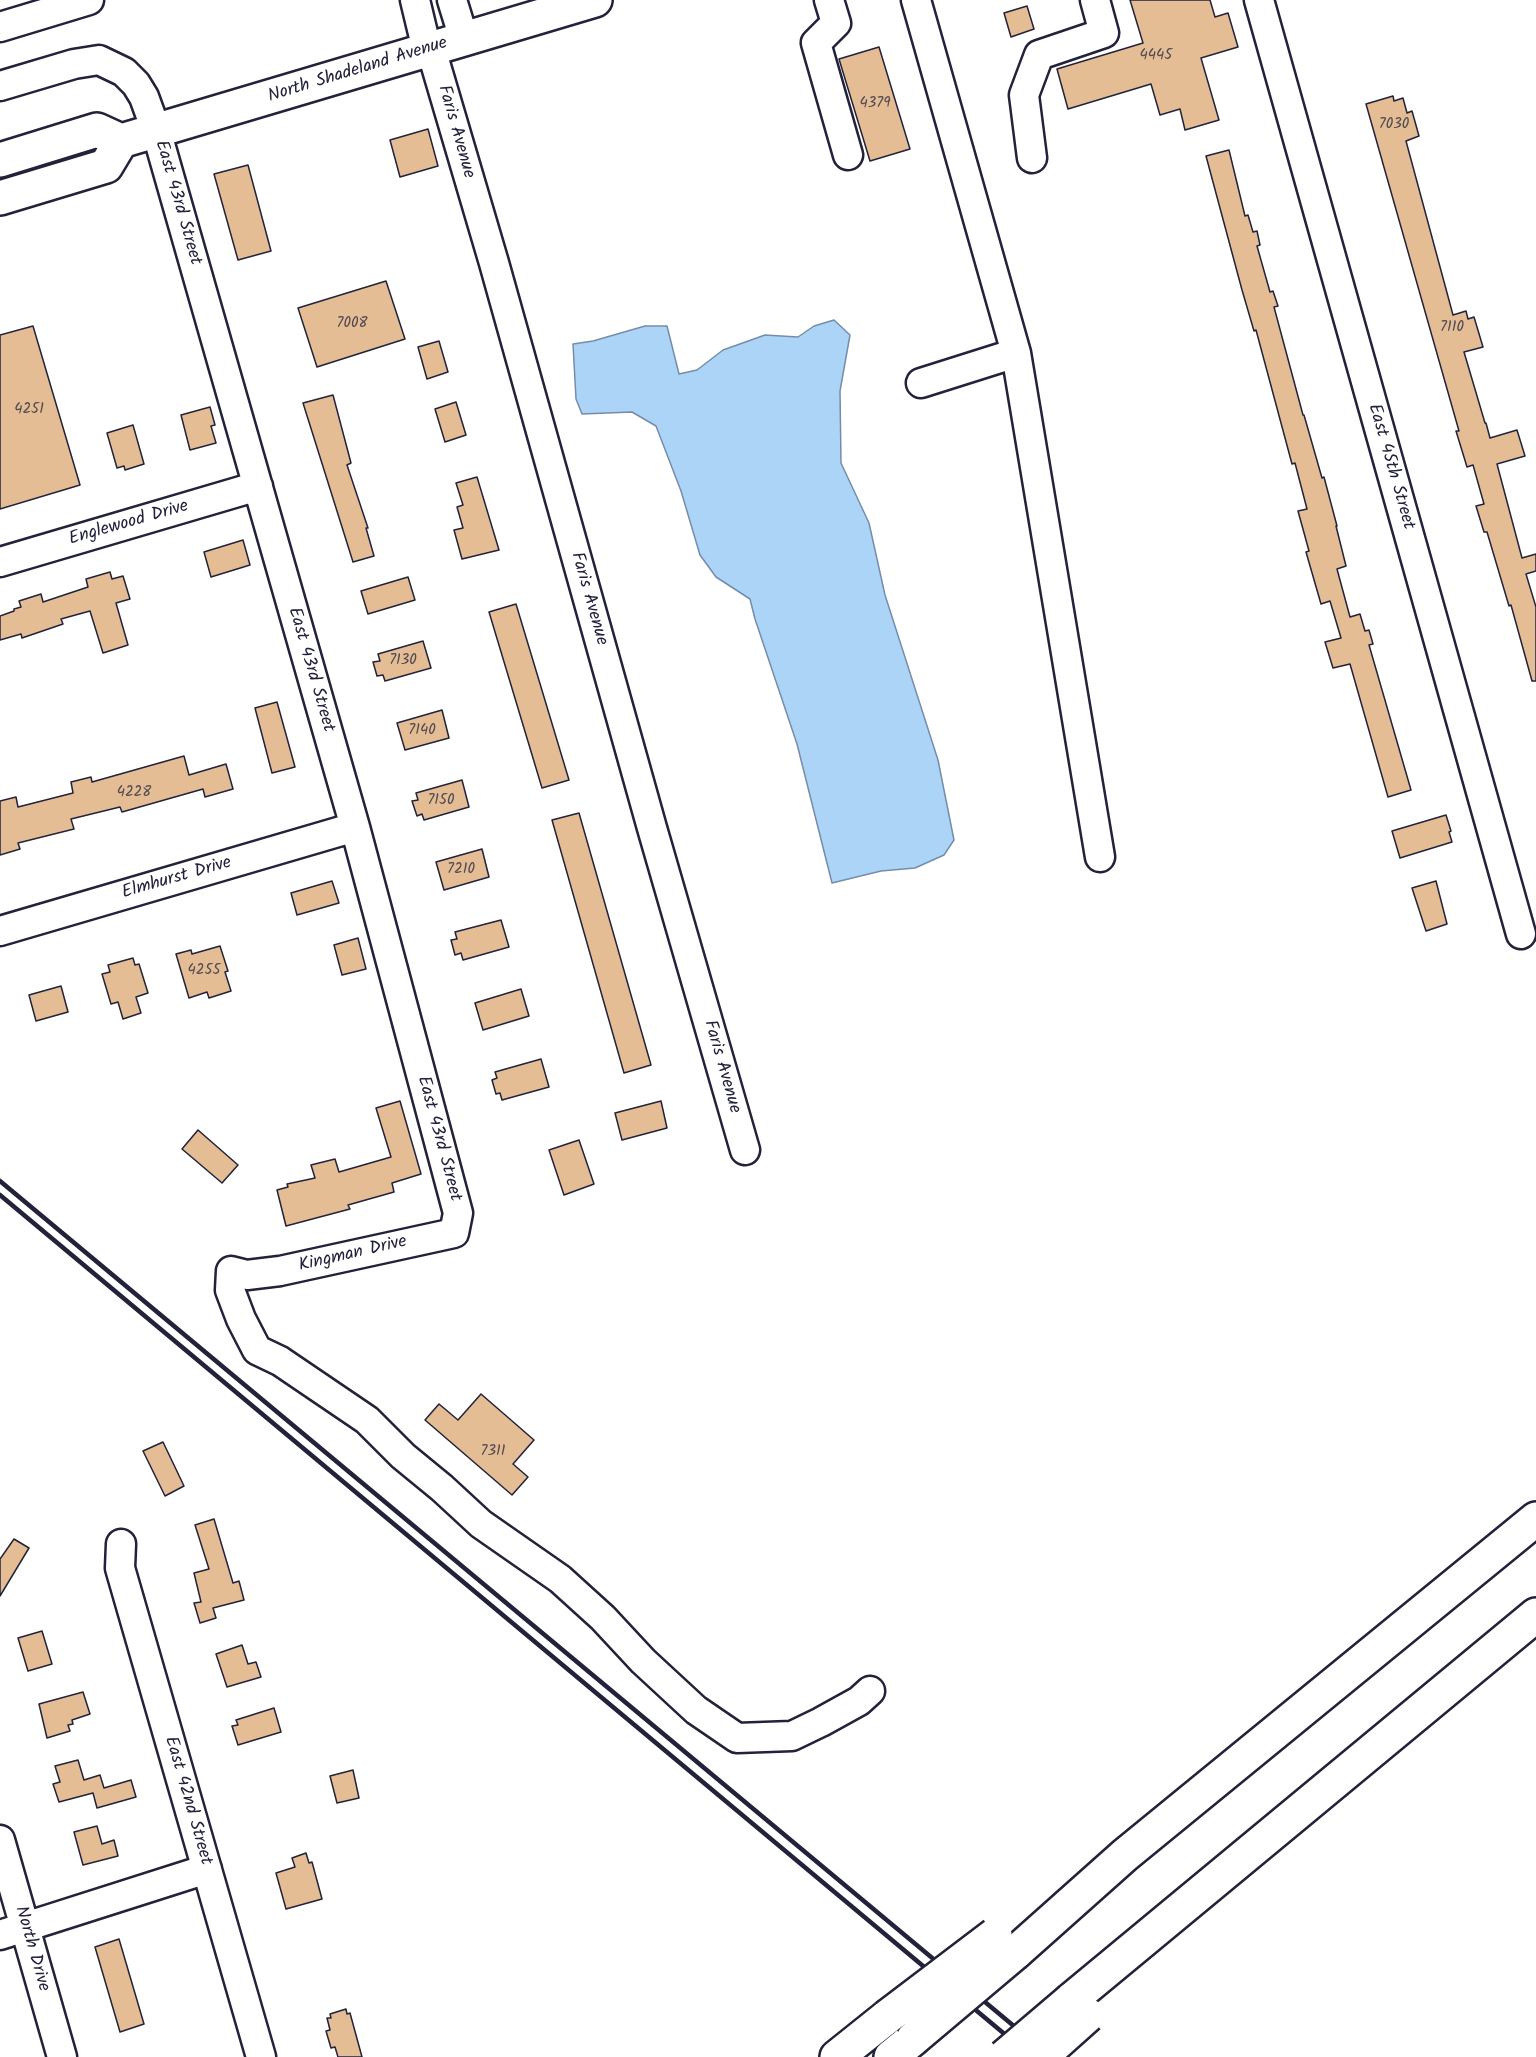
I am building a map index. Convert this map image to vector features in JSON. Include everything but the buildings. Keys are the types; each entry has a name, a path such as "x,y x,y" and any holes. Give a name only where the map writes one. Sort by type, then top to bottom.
{"main road":[{"name":"North Shadeland Avenue","path":"121,141 595,0"},
{"path":"0,160 97,130 121,141 106,166 0,198"},
{"path":"837,2057 887,2017 1005,1944 1125,1855 1536,1519"},
{"path":"1004,2057 1080,2007 1295,1816 1536,1615"},
{"path":"902,2048 1005,1944"},
{"path":"1041,2057 1080,2007"}],"street":[{"path":"2,19 89,0"},
{"name":"Faris Avenue","path":"415,0 494,263 652,828 745,1150"},
{"path":"452,0 464,39"},
{"path":"829,0 836,23 816,43 848,155"},
{"path":"916,0 1016,354 1100,857"},
{"path":"1032,158 1024,95 1039,55 1104,33 1095,0"},
{"name":"East 45th Street","path":"1259,0 1521,934"},
{"path":"0,86 74,64 99,60 124,72 136,84 156,130"},
{"name":"East 43rd Street","path":"156,130 355,827 458,1212"},
{"path":"921,383 1016,354"},
{"name":"Englewood Drive","path":"0,561 258,486"},
{"name":"Elmhurst Drive","path":"0,931 355,827"},
{"name":"Kingman Drive","path":"458,1212 454,1233 280,1271 247,1275 231,1271 230,1290 241,1319 257,1350 280,1361 367,1420 403,1456 481,1524 560,1579 696,1710 737,1738 792,1736 859,1701 870,1691"},
{"name":"East 42nd Street","path":"121,1544 120,1568 261,2057"},
{"name":"North Drive","path":"0,1840 12,1931 62,2057"},
{"path":"12,1931 207,1869"}],"water":[{"path":"834,320 850,335 840,391 841,463 869,523 885,595 938,760 954,840 944,855 915,868 881,871 832,883 797,744 750,599 716,577 700,555 681,491 656,426 632,412 582,414 576,399 573,344 593,341 645,326 667,326 679,374 697,370 723,350 765,335 798,337 814,326"}],"railway":[{"path":"0,1181 1051,2057"},
{"path":"0,1195 1032,2057"}]}
